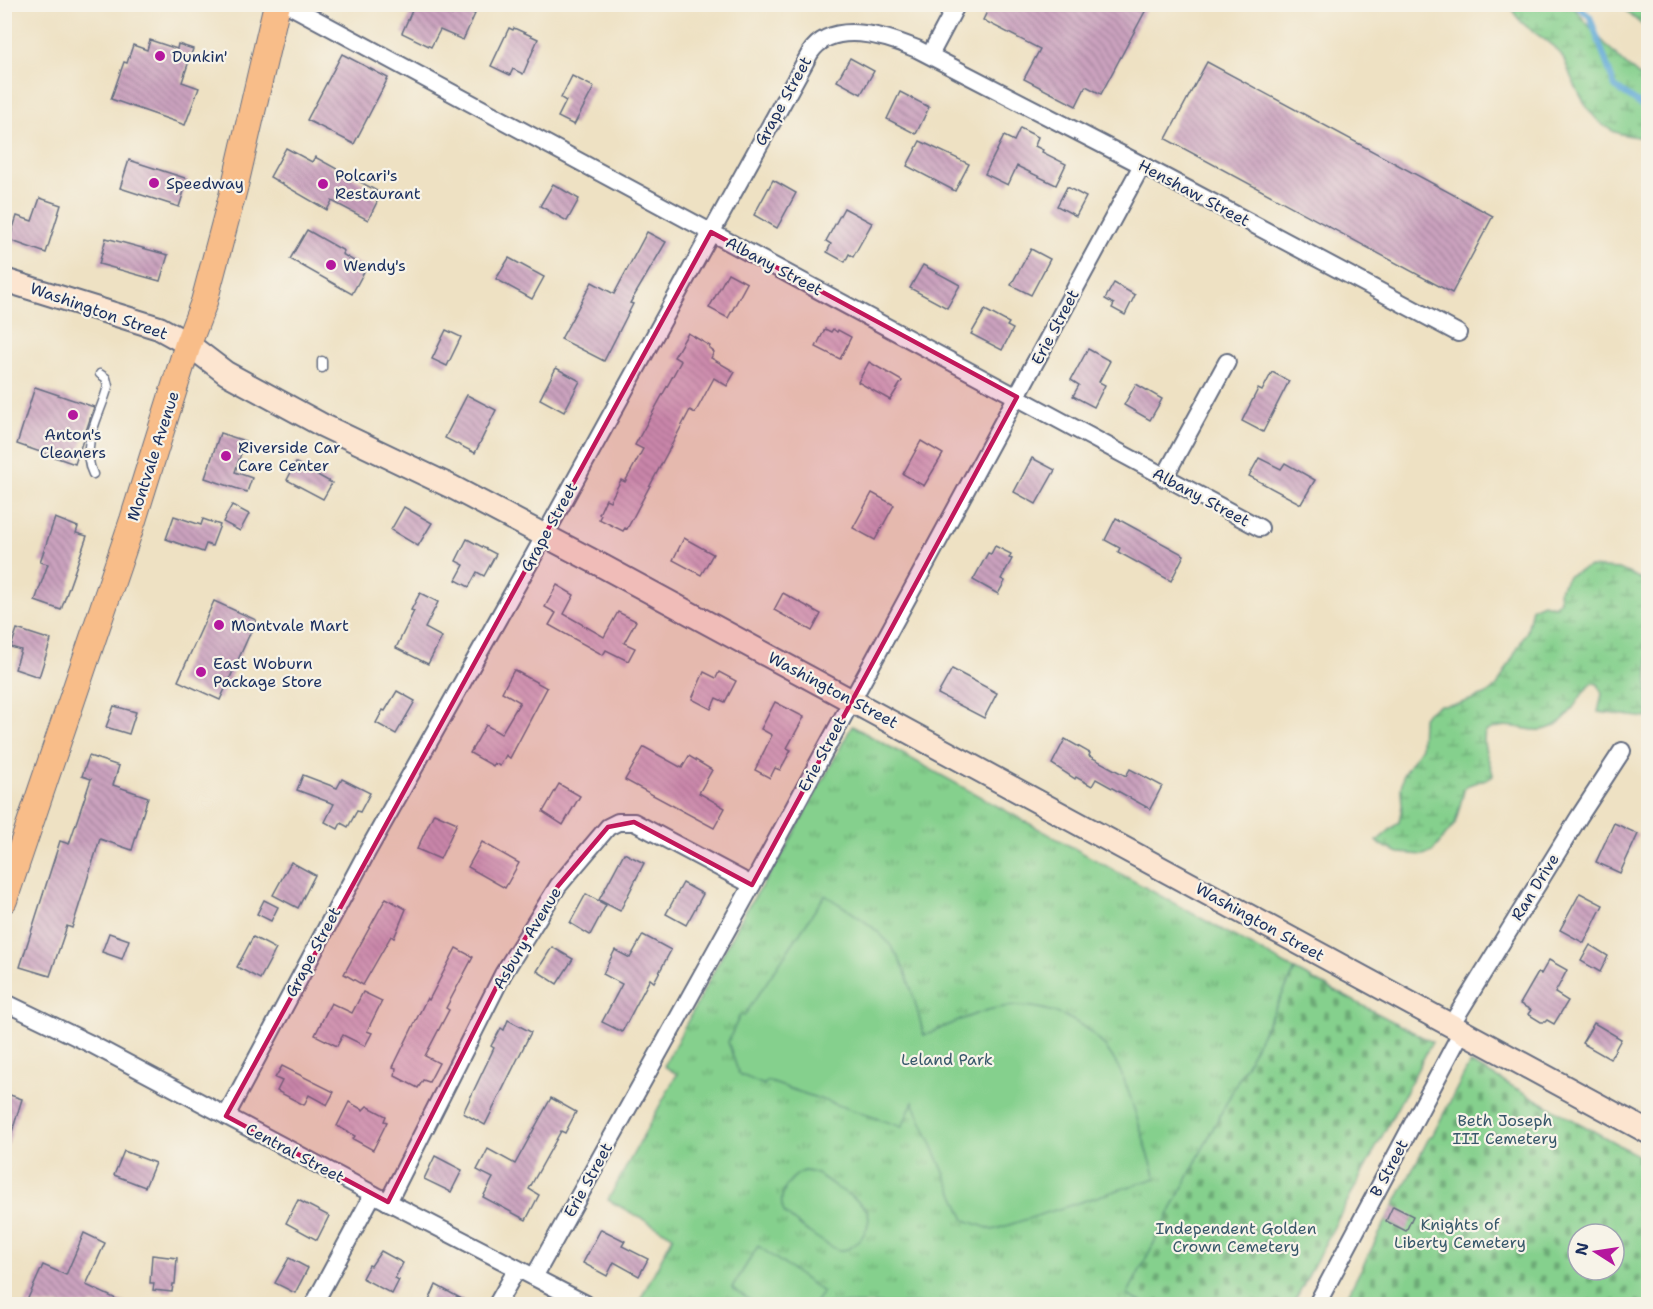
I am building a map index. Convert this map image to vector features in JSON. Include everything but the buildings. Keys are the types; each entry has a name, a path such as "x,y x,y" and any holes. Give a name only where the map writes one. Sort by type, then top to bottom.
{"main road":[{"name":"Montvale Avenue","path":"4,900 133,520 188,344 204,302 235,185 277,4"},
{"name":"Washington Street","path":"4,280 152,325 188,344 226,373 322,425 452,487 545,536 1648,1132"}],"street":[{"name":"Albany Street","path":"287,4 1260,528"},
{"path":"930,55 957,4"},
{"name":"Grape Street","path":"226,1116 367,852 545,536 810,53 820,41 845,34 871,35 904,44 930,55"},
{"name":"Henshaw Street","path":"930,55 1458,333"},
{"name":"Erie Street","path":"534,1277 752,885 1142,165"},
{"path":"1164,477 1227,362"},
{"name":"Ran Drive","path":"1456,1028 1561,846 1622,751"},
{"name":"Asbury Avenue","path":"314,1305 380,1198 503,974 558,886 608,827 623,821 634,822 752,885"},
{"name":"Central Street","path":"4,1002 91,1044 586,1305"},
{"name":"B Street","path":"1317,1305 1456,1028"},
{"path":"497,1305 517,1269"}],"lane":[{"path":"93,474 88,462 88,447 108,386 107,380 100,374"}],"highlighted area":[{"path":"711,232 1017,397 752,885 634,822 608,827 558,886 503,974 388,1202 226,1116"}],"green space":[{"path":"1510,5 1572,5 1607,46 1648,83 1648,139 1621,134 1596,119 1580,95 1561,55 1550,43 1524,24"},
{"path":"1619,5 1648,5 1648,30"},
{"path":"1588,567 1619,569 1648,582 1648,718 1598,712 1602,694 1598,684 1592,683 1567,716 1556,725 1538,730 1505,726 1485,732 1485,748 1493,775 1465,787 1455,824 1432,852 1423,855 1399,853 1381,845 1377,841 1399,822 1403,775 1421,747 1422,719 1427,712 1440,705 1458,704 1485,695 1497,686 1527,631 1532,608 1543,603 1554,606 1560,600 1559,590 1568,576"},
{"name":"Leland Park","path":"852,726 1295,970 1127,1295 1144,1304 638,1304 673,1236 608,1200 677,1074 664,1066 746,910 783,854"},
{"path":"825,895 866,922 889,943 908,980 924,1035 978,1013 1015,1006 1033,1007 1066,1017 1095,1037 1107,1050 1122,1076 1156,1178 993,1230 965,1220 913,1102 902,1127 767,1081 764,1085 739,1074 728,1042 740,1015 744,1016"},
{"name":"Independent Golden Crown Cemetery","path":"1295,970 1432,1042 1293,1304 1144,1304 1126,1295"},
{"path":"1470,1063 1648,1161 1648,1304 1343,1304"},
{"path":"804,1171 821,1176 866,1209 869,1221 867,1228 853,1246 841,1250 829,1245 784,1212 782,1200 785,1188 793,1178"},
{"path":"758,1246 823,1292 814,1304 756,1304 732,1288"}],"waterway":[{"path":"1576,4 1590,17 1615,87 1648,110"}],"place":[{"name":"Dunkin'","path":"160,56"},
{"name":"Speedway","path":"154,183"},
{"name":"Polcari's Restaurant","path":"323,184"},
{"name":"Wendy's","path":"331,265"},
{"name":"Anton's Cleaners","path":"73,415"},
{"name":"Riverside Car Care Center","path":"226,456"},
{"name":"Montvale Mart","path":"219,625"},
{"name":"East Woburn Package Store","path":"201,672"}],"park label":[{"name":"Beth Joseph III Cemetery","path":"1505,1129"},
{"name":"Knights of Liberty Cemetery","path":"1460,1233"}]}
